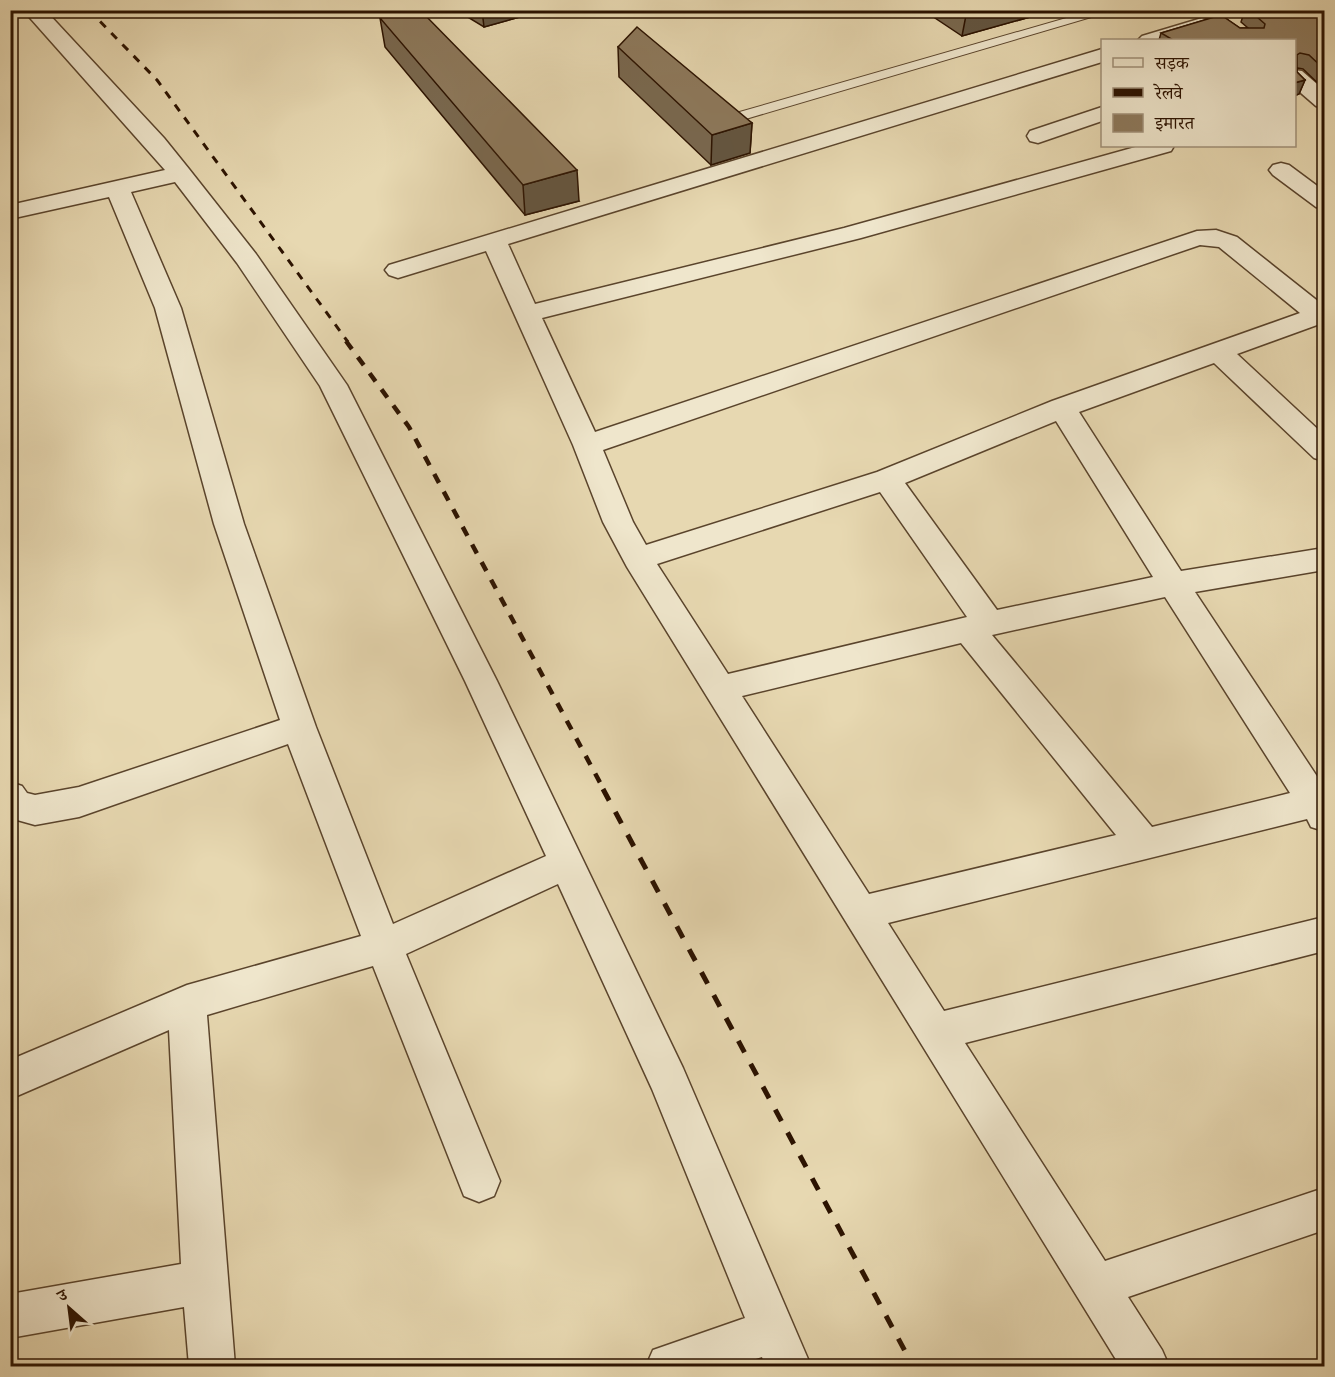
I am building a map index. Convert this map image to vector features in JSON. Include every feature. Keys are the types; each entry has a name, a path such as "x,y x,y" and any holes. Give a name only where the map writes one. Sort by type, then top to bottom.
{"street":[{"path":"33,10 113,95 181,174 278,302 333,385 481,681 567,863 669,1082 780,1349 669,1366"},
{"path":"1152,39 1217,18"},
{"path":"398,270 1101,55"},
{"path":"1296,78 1324,100"},
{"path":"1296,107 1324,100"},
{"path":"1038,136 1101,114"},
{"path":"526,314 863,230 1159,147"},
{"path":"1281,170 1324,202"},
{"path":"10,212 181,174"},
{"path":"118,189 168,308 229,524 299,727 479,1181"},
{"path":"587,444 1197,238 1216,237 1228,242 1322,317"},
{"path":"494,242 587,444 618,522 638,559 935,1032 1002,1134 1094,1287 1146,1366"},
{"path":"638,559 887,479 1062,408 1218,351 1322,317"},
{"path":"1218,351 1324,451"},
{"path":"861,913 1144,843 1320,809 1173,584 1062,408"},
{"path":"887,479 979,626 1144,843"},
{"path":"718,689 979,626 1173,584 1324,558"},
{"path":"10,796 15,805 35,810 79,802 299,727"},
{"path":"10,1080 187,1003 384,946 567,863"},
{"path":"935,1032 1324,934"},
{"path":"187,1003 204,1282 212,1366"},
{"path":"1094,1287 1324,1209"},
{"path":"10,1316 204,1282"}],"lane":[{"path":"734,118 1109,10"}],"building":[{"path":"406,10 420,10 577,170 523,185 380,18"},
{"path":"1249,10 1324,10 1324,69 1309,55 1300,53 1297,55 1297,72 1305,80 1296,82 1296,39 1171,39 1161,33 1221,15 1240,28 1264,28 1265,24"},
{"path":"637,27 752,123 712,135 618,47"}],"railway":[{"path":"89,10 157,80 348,342"},
{"path":"346,341 409,427 604,790"},
{"path":"603,789 913,1366"}]}
